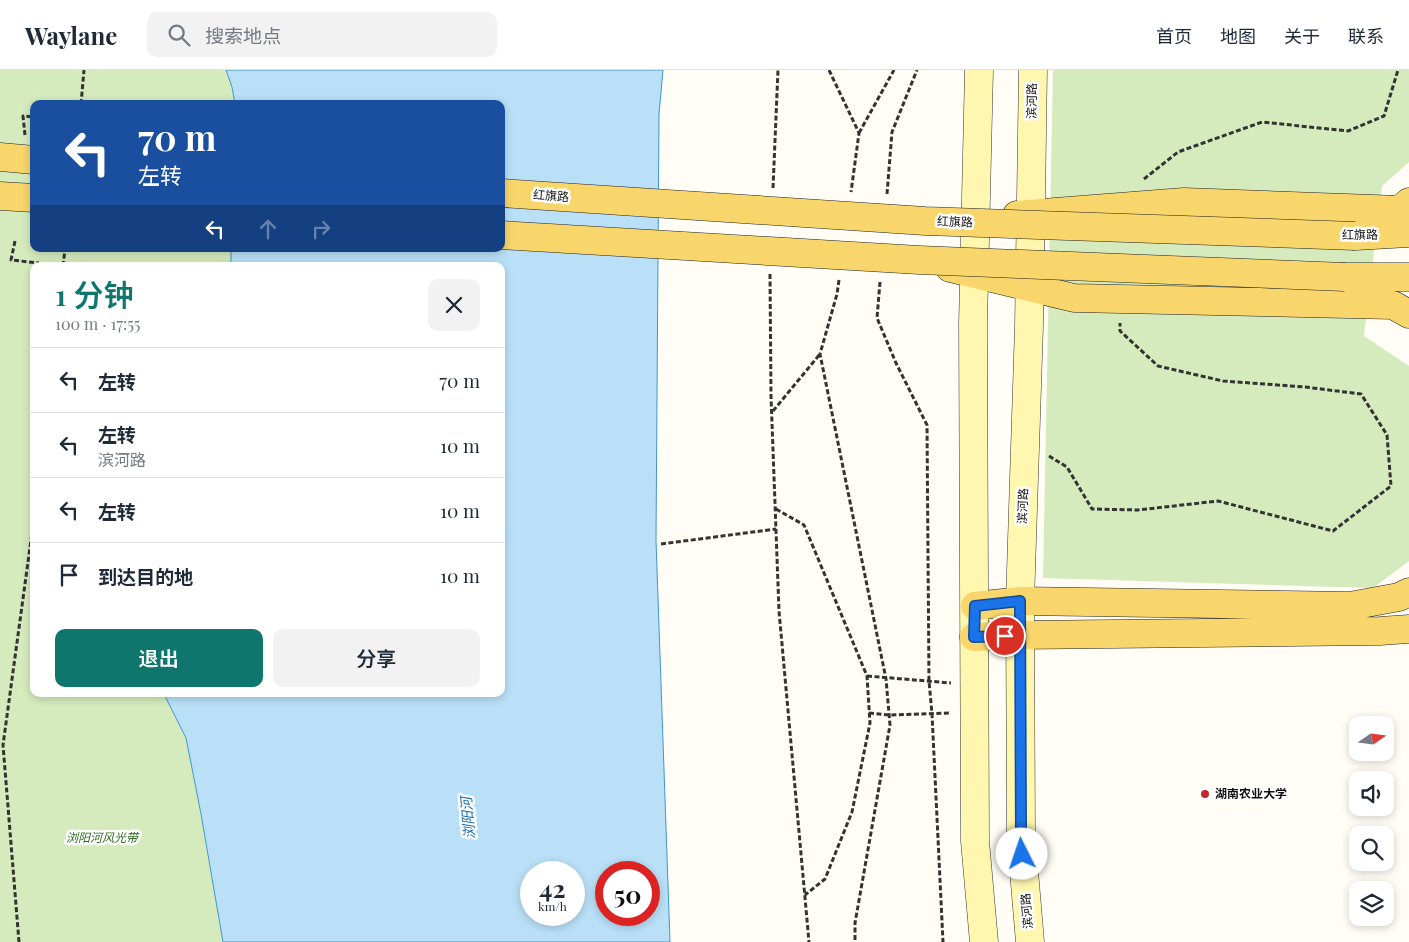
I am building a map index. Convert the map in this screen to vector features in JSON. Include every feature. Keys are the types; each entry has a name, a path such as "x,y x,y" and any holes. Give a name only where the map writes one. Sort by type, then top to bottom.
{"main road":[{"path":"979,70 973,324 975,841 984,942"},
{"name":"滨河路","path":"1030,942 1021,836 1020,601 1033,70"},
{"path":"0,157 29,149"},
{"name":"红旗路","path":"505,193 925,221 1355,236 1409,234"},
{"path":"0,196 30,198"},
{"path":"925,221 1184,202 1400,210 1409,202"},
{"path":"505,235 919,260 1345,277 1409,277"},
{"path":"919,260 1074,298 1393,305 1409,314"},
{"path":"975,606 1020,601 1350,606 1399,597 1409,592"},
{"path":"974,637 1380,632 1409,629"}],"path":[{"path":"80,100 84,70"},
{"path":"773,195 778,70"},
{"path":"829,70 859,133"},
{"path":"850,199 859,133 894,70"},
{"path":"887,200 892,132 917,70"},
{"path":"1142,181 1178,152 1262,122 1348,131 1384,116 1398,70"},
{"path":"29,149 23,116 30,117"},
{"path":"16,241 11,260 30,262"},
{"path":"770,274 772,411 779,611 808,942"},
{"path":"772,411 820,354 837,294 840,275"},
{"path":"880,279 877,318 896,363 927,425 929,681 943,942"},
{"path":"1025,442 1067,467 1092,509 1138,510 1218,500 1333,531 1391,486 1387,435 1361,394 1305,387 1223,381 1158,366 1120,331 1120,322"},
{"path":"820,354 886,679 890,725 855,923 854,942"},
{"path":"776,509 804,525 867,676 870,713 870,723 852,812 826,879 804,895"},
{"path":"661,544 776,529"},
{"path":"19,942 3,745 30,547"},
{"path":"867,676 886,679 975,684"},
{"path":"870,713 889,715 975,713"}],"green space":[{"name":"浏阳河风光带","path":"0,70 226,70 234,100 30,100 30,252 231,252 231,262 30,262 30,697 166,697 186,738 223,942 0,942"},
{"path":"1053,70 1409,70 1409,162 1382,186 1364,336 1409,366 1409,561 1373,588 1043,578"}],"water":[{"name":"浏阳河","path":"226,70 663,70 659,114 656,540 670,942 223,942 186,738 166,697 505,697 505,262 231,262 231,252 505,252 505,100 234,100"}],"place":[{"name":"湖南农业大学","path":"1205,794"}],"route":[{"path":"1005,636 974,637 975,606 1020,601 1022,854"}]}
